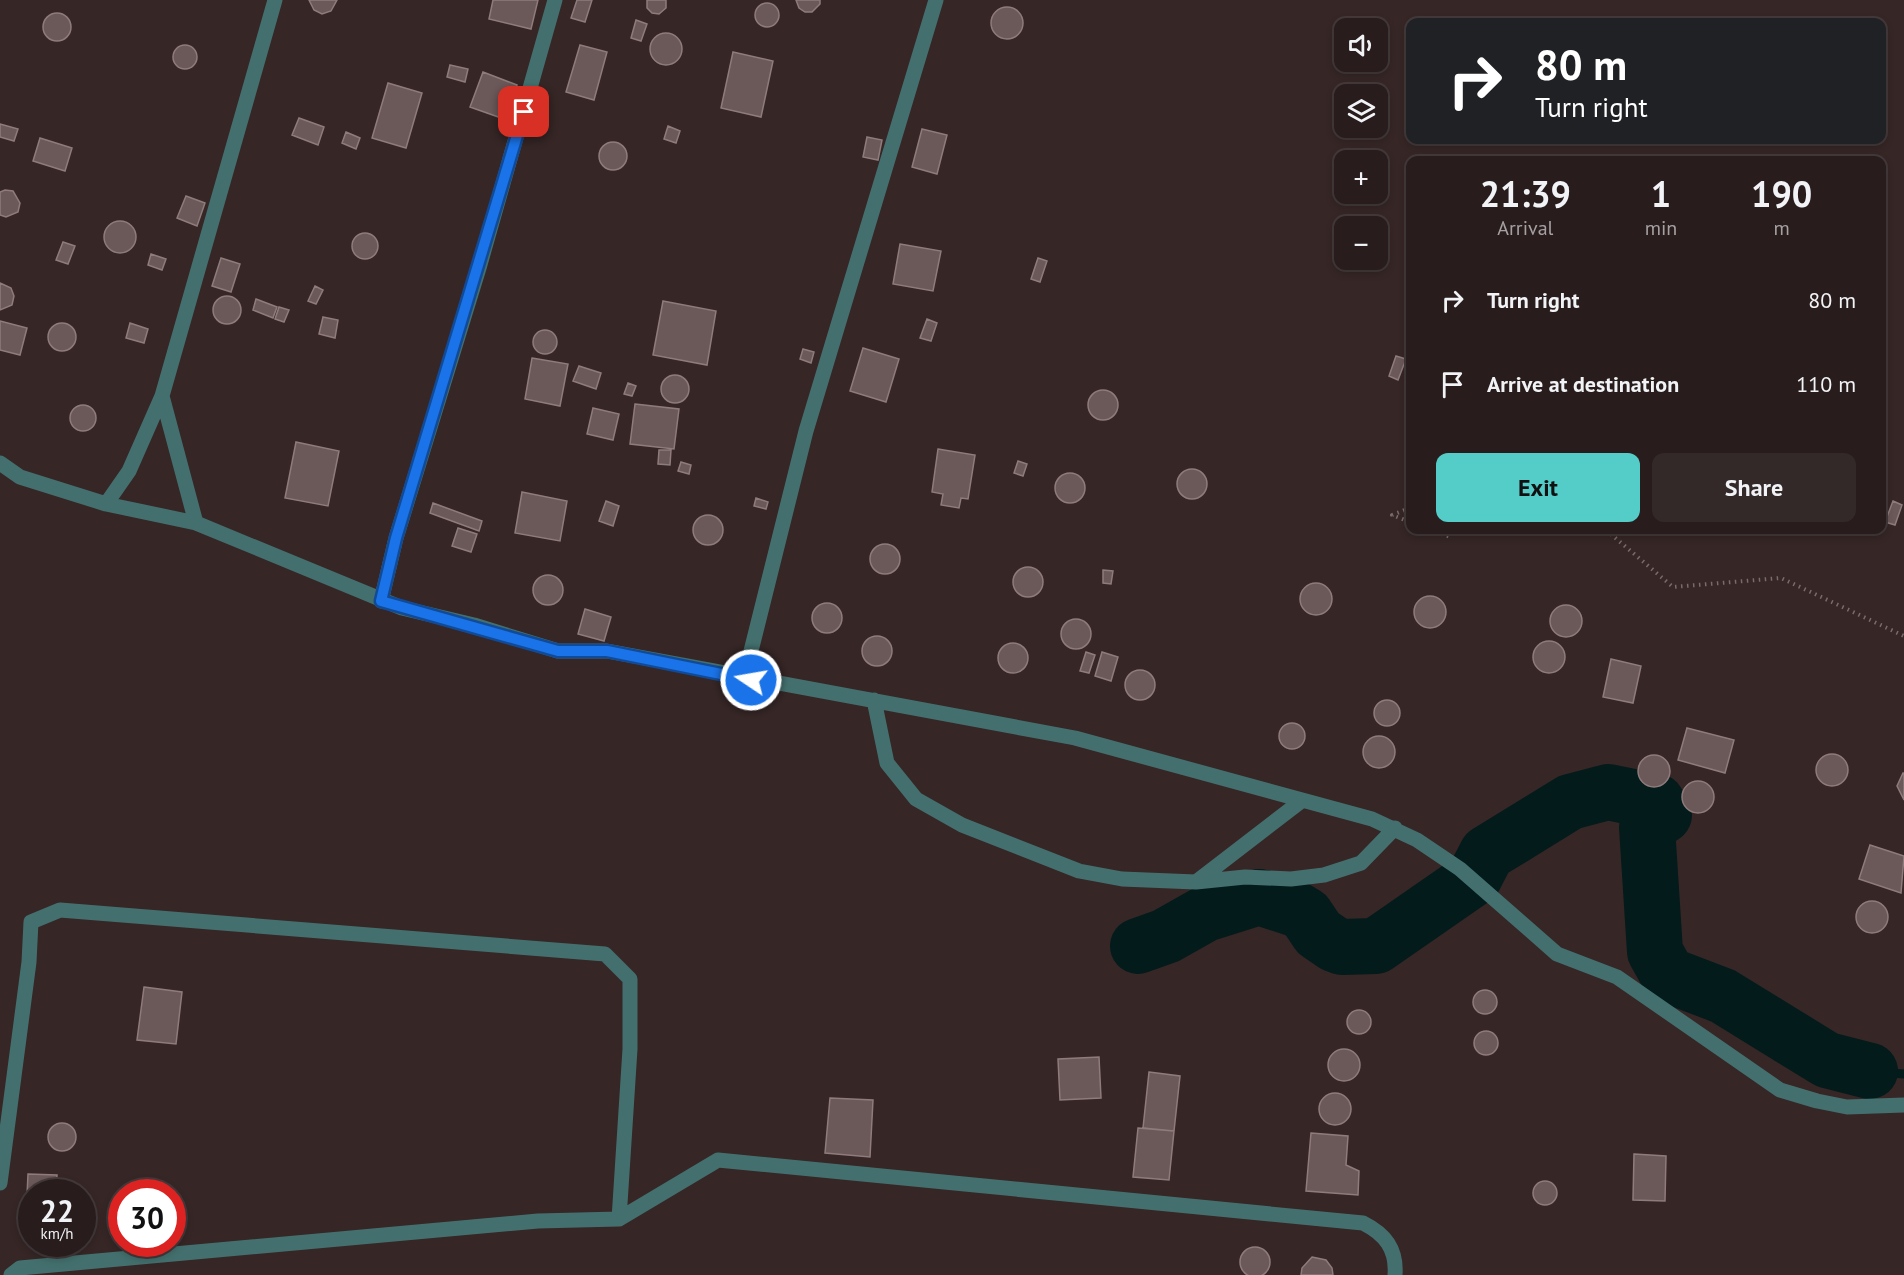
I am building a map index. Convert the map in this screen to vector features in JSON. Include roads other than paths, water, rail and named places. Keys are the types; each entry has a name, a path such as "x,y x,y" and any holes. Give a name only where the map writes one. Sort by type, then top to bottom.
{"street":[{"path":"106,504 129,471 162,396 275,0"},
{"path":"381,601 396,538 479,268 555,0"},
{"path":"751,680 751,651 806,431 936,0"},
{"path":"162,396 196,523"},
{"path":"0,463 20,477 106,504 196,523 381,601 558,651 607,651 751,680 874,700 1075,738 1300,802 1356,814 1395,828 1417,840 1460,870 1557,954 1617,977 1780,1090 1816,1101 1847,1107 1904,1105"},
{"path":"874,700 887,763 916,799 962,825 1079,871 1122,879 1196,882 1245,877 1291,879 1324,875 1361,863 1395,828"},
{"path":"1196,882 1300,802"},
{"path":"0,1183 29,962 31,922 60,910 605,954 630,979 630,1049 619,1219"},
{"path":"10,1275 20,1268 538,1221 619,1219 718,1160 1363,1222 1381,1232 1396,1259 1395,1275"}],"waterway":[{"path":"1138,946 1166,936 1205,914 1259,897 1296,909 1306,915 1318,933 1334,944 1342,947 1376,946 1474,878 1487,853 1570,802 1608,792 1657,802 1664,815 1647,827 1655,952 1668,975 1723,996 1827,1060 1870,1071"},
{"path":"1870,1071 1904,1074"}]}
